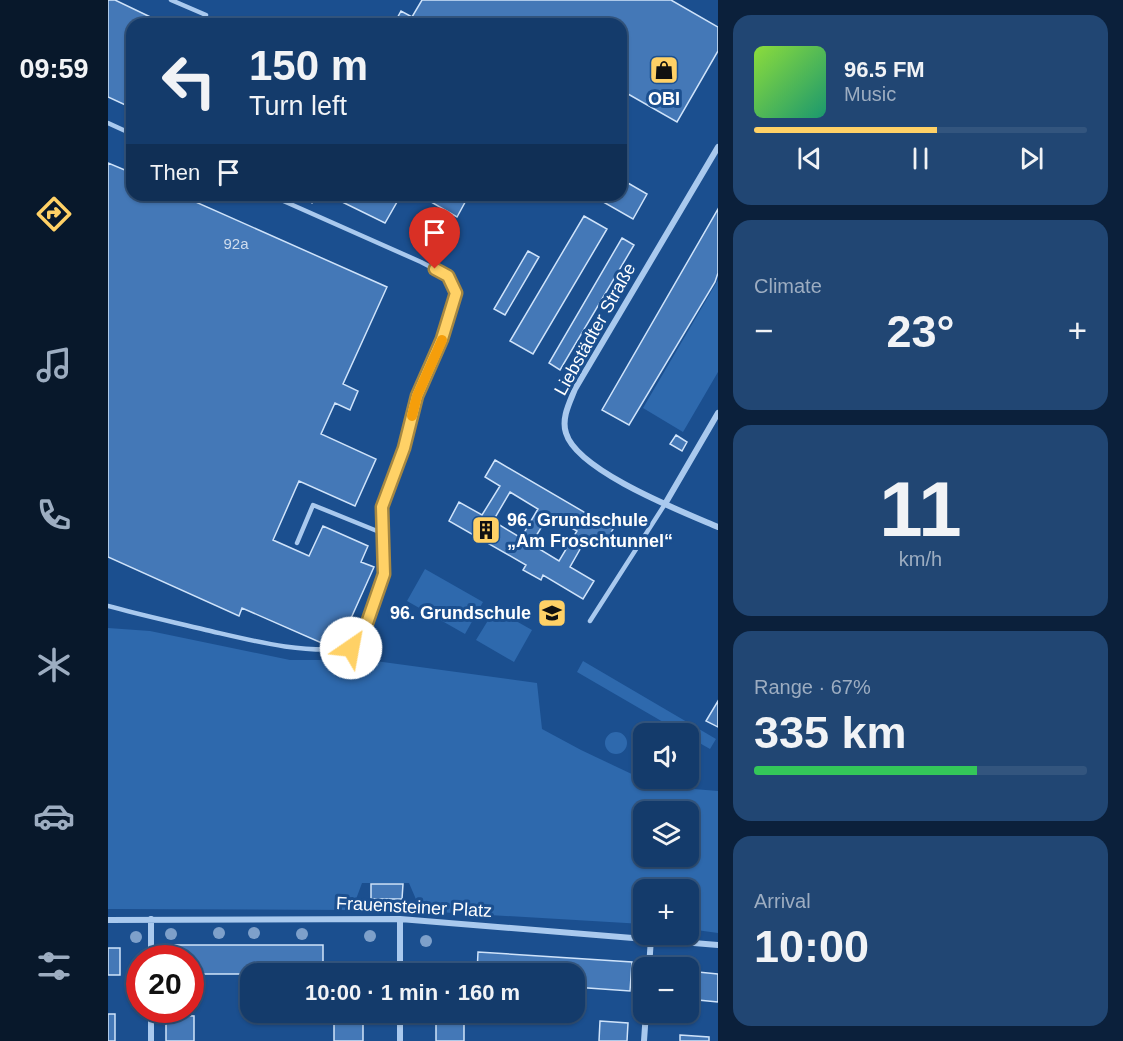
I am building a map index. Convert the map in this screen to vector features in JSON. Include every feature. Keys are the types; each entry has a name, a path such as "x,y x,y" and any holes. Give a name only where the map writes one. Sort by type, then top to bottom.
{"street":[{"name":"Liebstädter Straße","path":"718,147 575,389 565,415 566,434 576,450 597,469 665,504 718,527"},
{"path":"665,504 718,413"},
{"path":"151,919 151,945"},
{"path":"400,919 400,963"},
{"name":"Frauensteiner Platz","path":"108,920 400,919 633,937"},
{"name":"Frauensteiner Platz","path":"699,943 718,945"},
{"path":"151,1023 151,1041"},
{"path":"400,1023 400,1041"},
{"path":"644,1041 645,1023"}],"lane":[{"path":"171,0 206,15"},
{"path":"108,123 126,131"},
{"path":"108,606 256,641 298,648 333,650 351,648 366,626 384,574 382,507 404,448 417,396 442,339 456,293 448,276 422,262 284,201"},
{"path":"590,621 665,504"},
{"path":"297,543 313,505 382,533"}],"shaded area":[{"path":"718,280 718,372 683,432 643,408"},
{"path":"425,569 483,602 465,634 407,601"},
{"path":"495,609 532,630 514,662 476,640"},
{"path":"108,628 150,631 290,660 368,660 537,683 542,729 633,775 633,789 718,791 718,933 699,930 699,879 633,879 633,923 421,911 409,883 362,883 352,910 108,909"},
{"path":"583,661 689,723 665,723 577,672"},
{"path":"699,729 716,739 710,749 699,743"},
{"path":"616,732 624,735 627,743 624,751 616,754 608,751 605,743 608,735"}],"building":[{"path":"108,0 115,0 152,18 126,18 126,105 108,97"},
{"name":"OBI","path":"422,0 671,0 718,27 718,51 677,122 627,93 627,18 397,18 401,11 412,17"},
{"path":"108,163 126,170 126,201 194,201 387,287 343,384 358,391 350,410 335,403 321,434 376,459 355,506 299,481 273,540 309,556 323,526 368,546 361,562 374,567 343,636 330,630 324,644 242,608 239,616 108,557"},
{"path":"627,182 647,194 633,219 602,201 627,201"},
{"path":"340,201 398,201 385,223"},
{"path":"429,201 466,201 457,217"},
{"path":"718,209 718,273 715,282 629,425 602,410"},
{"path":"584,216 607,229 533,354 510,341"},
{"path":"622,238 634,245 560,370 549,363"},
{"path":"528,251 539,257 505,315 494,309"},
{"path":"676,435 687,442 682,451 670,444"},
{"name":"96. Grundschule „Am Froschtunnel“","path":"495,460 613,529 603,547 587,537 570,567 594,581 583,599 543,575 541,580 523,570 526,565 449,521 459,502 482,515 500,486 485,477","holes":["510,492 538,509 521,538 493,521","549,515 577,531 559,561 531,544"]},
{"path":"718,701 718,727 706,721"},
{"path":"371,884 403,884 402,899 371,899"},
{"path":"204,945 323,945 323,963 240,963 240,974 204,974"},
{"path":"108,948 120,948 120,975 108,975"},
{"path":"478,952 632,962 630,991 585,988 585,963 478,963"},
{"path":"699,972 718,974 718,1002 699,1000"},
{"path":"108,1014 115,1014 115,1041 108,1041"},
{"path":"600,1021 628,1023 627,1041 599,1041"},
{"path":"166,1023 194,1023 194,1041 166,1041"},
{"path":"334,1023 363,1023 363,1041 334,1041"},
{"path":"436,1023 464,1023 464,1041 436,1041"},
{"path":"680,1035 709,1037 709,1041 680,1041"}],"slow traffic":[{"path":"412,416 417,396 442,340"}],"place":[{"name":"OBI","path":"664,70"},
{"name":"96. Grundschule „Am Froschtunnel“","path":"486,530"},
{"name":"96. Grundschule","path":"552,613"}],"route":[{"path":"351,648 366,626 384,574 381,546 382,507 404,448 417,396 442,339 456,293 448,276 435,269"}]}
